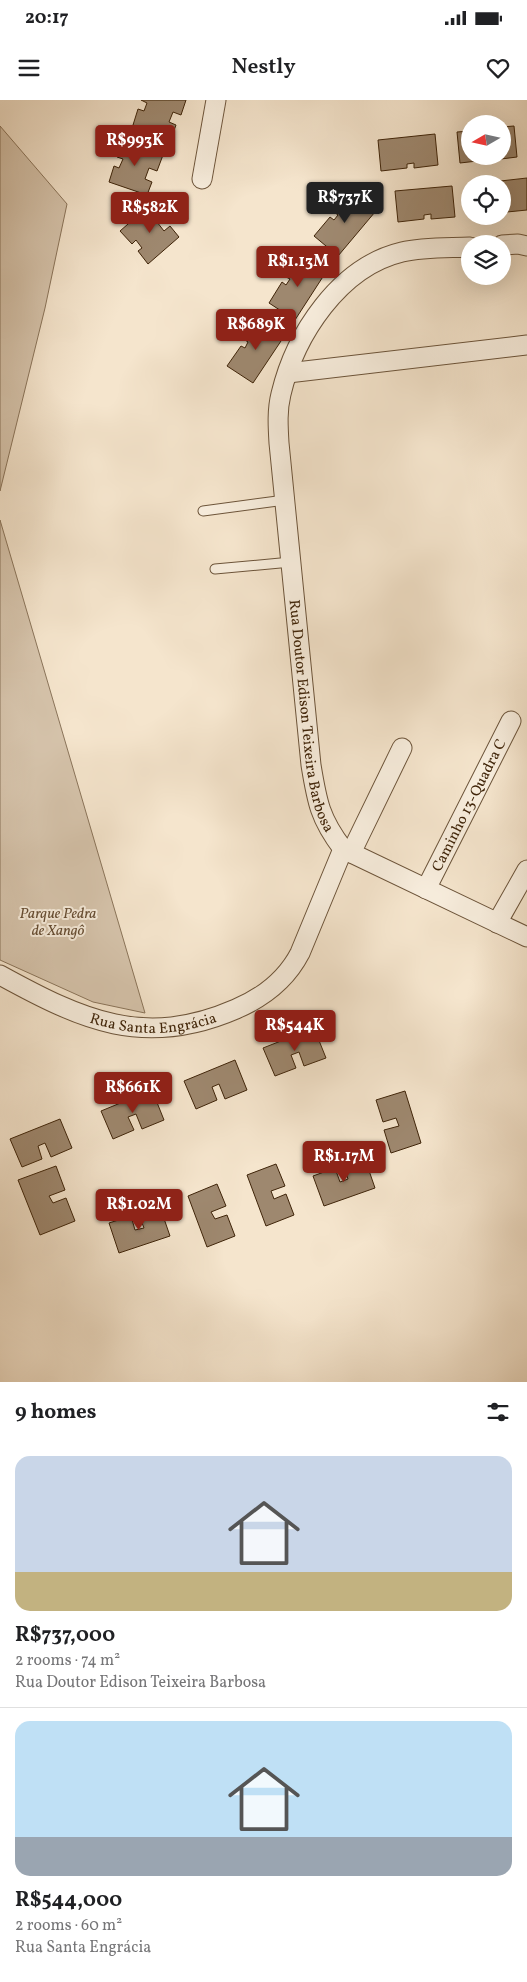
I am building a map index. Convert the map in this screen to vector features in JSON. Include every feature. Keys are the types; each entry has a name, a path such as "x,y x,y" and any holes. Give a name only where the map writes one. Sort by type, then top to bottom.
{"street":[{"path":"202,179 216,100"},
{"path":"511,244 527,246"},
{"name":"Rua Doutor Edison Teixeira Barbosa","path":"347,851 330,832 317,805 311,765 278,419 281,394 308,327 323,305 346,282 371,264 401,252 461,247"},
{"path":"288,373 527,345"},
{"name":"Caminho 13-Quadra C","path":"426,889 511,721"},
{"name":"Rua Santa Engrácia","path":"0,974 36,995 84,1015 128,1028 164,1029 192,1025 247,1004 270,989 293,967 347,851 402,748"},
{"path":"347,851 527,937"},
{"path":"497,924 527,870"}],"lane":[{"path":"204,511 285,500"},
{"path":"216,569 291,562"}],"green space":[{"path":"0,126 67,204 45,308 0,491"},
{"name":"Parque Pedra de Xangô","path":"0,520 145,1013 93,1002 0,960"}],"building":[{"path":"141,100 186,100 181,115 173,112 169,122 176,125 171,139 133,125 138,109 144,111 147,103"},
{"path":"511,126 514,126 517,157 511,158"},
{"path":"457,132 461,132 460,163"},
{"path":"435,134 438,165 414,168 414,163 407,164 407,168 381,171 378,140"},
{"path":"123,140 163,155 157,171 149,168 145,179 152,182 147,195 109,182 114,166 119,168 123,159 117,157"},
{"path":"527,178 527,210 511,212 511,180"},
{"path":"452,186 455,217 431,219 431,214 424,215 424,219 398,222 395,191"},
{"path":"351,192 375,212 338,256 314,236 330,217 334,220 338,215 334,212"},
{"path":"152,203 164,217 157,222 164,231 170,226 179,237 148,264 138,251 142,248 136,240 132,244 120,231"},
{"path":"300,255 326,272 295,320 269,303 282,282 286,285 290,279 286,277"},
{"path":"259,318 285,335 253,383 227,366 241,346 245,348 248,342 245,340"},
{"path":"314,1028 326,1058 304,1066 299,1052 291,1055 296,1068 275,1076 263,1048"},
{"path":"235,1060 247,1090 225,1099 219,1084 212,1087 217,1100 196,1109 184,1081"},
{"path":"152,1090 164,1120 142,1129 136,1114 128,1117 134,1130 113,1139 101,1111"},
{"path":"405,1091 421,1143 391,1153 384,1130 399,1126 396,1118 383,1122 376,1100"},
{"path":"60,1119 72,1148 51,1157 45,1143 38,1146 42,1159 22,1167 10,1139"},
{"path":"365,1159 375,1188 324,1206 313,1176 335,1168 340,1182 348,1179 344,1167"},
{"path":"276,1164 285,1186 271,1191 274,1199 286,1194 294,1215 266,1226 247,1175"},
{"path":"56,1166 65,1190 49,1196 53,1203 66,1198 75,1221 40,1235 18,1180"},
{"path":"217,1184 226,1206 211,1212 215,1219 227,1215 235,1236 207,1247 188,1196"},
{"path":"160,1207 170,1236 119,1253 109,1223 131,1216 135,1230 144,1228 139,1215"}]}
